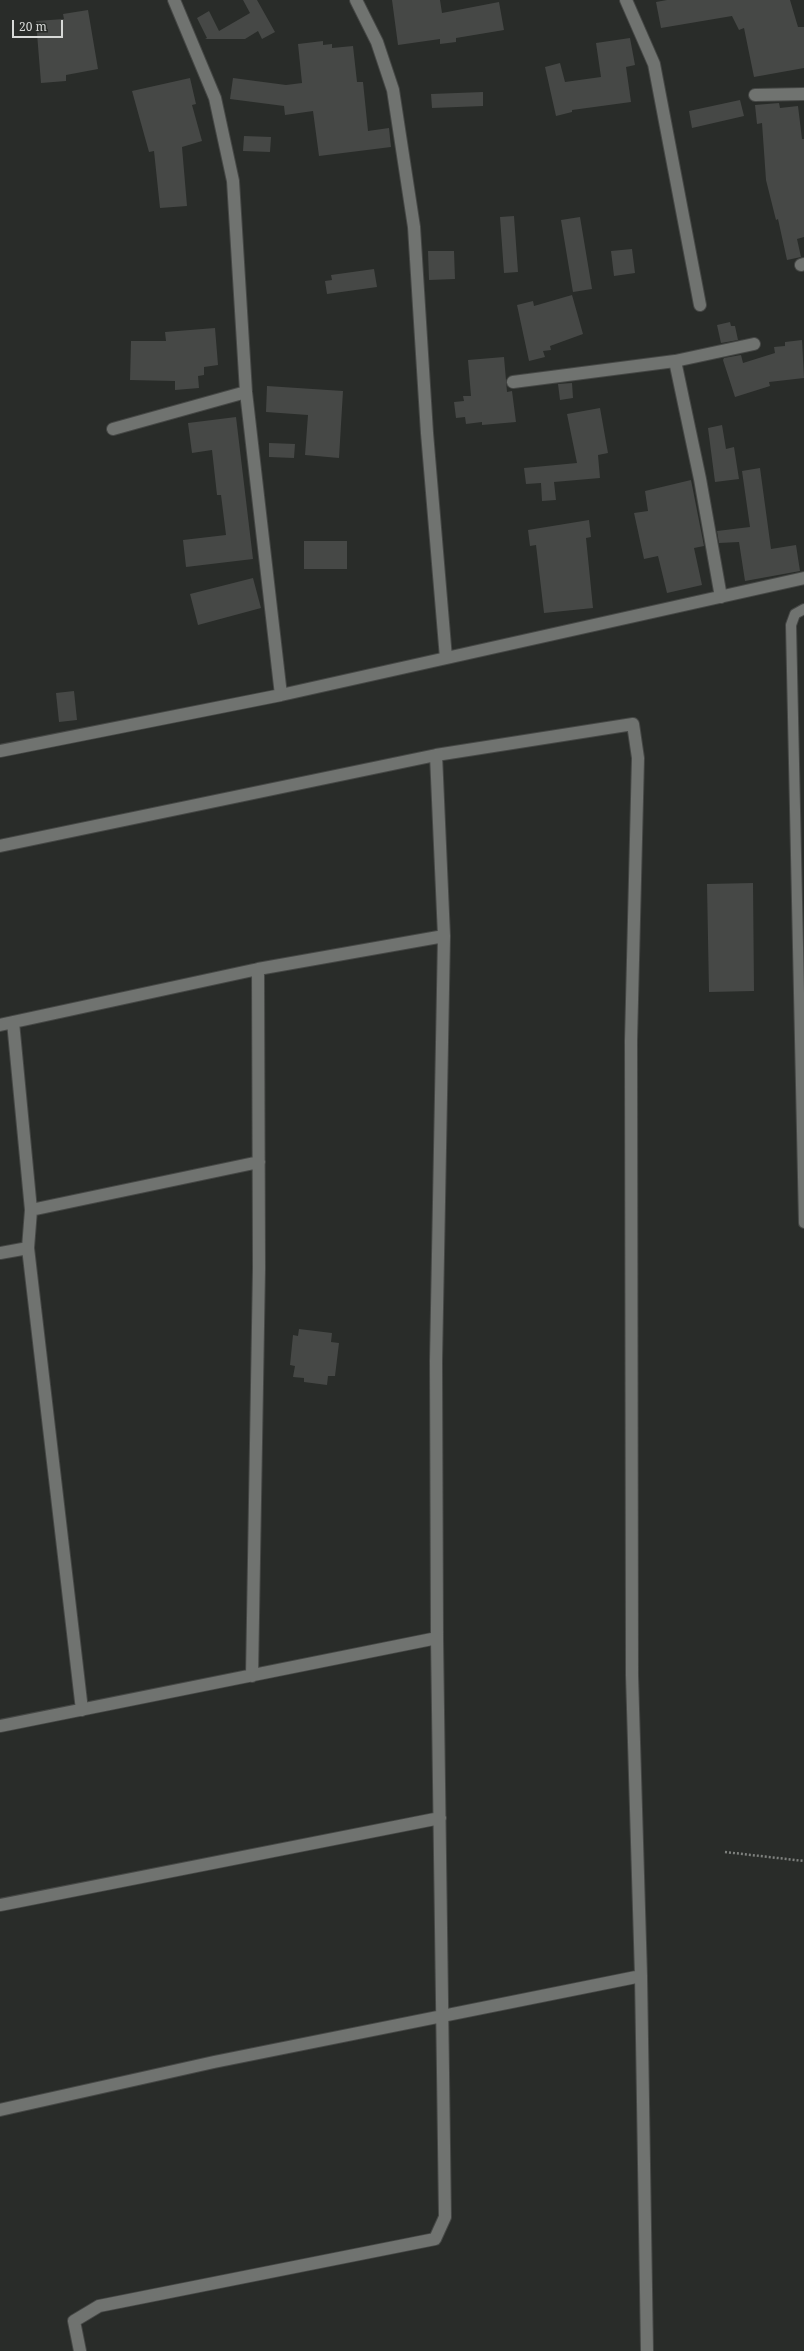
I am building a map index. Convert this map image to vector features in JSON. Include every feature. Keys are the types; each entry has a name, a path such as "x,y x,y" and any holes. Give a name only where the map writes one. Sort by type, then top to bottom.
{"street":[{"path":"174,0 216,98 233,181 246,392 281,696"},
{"path":"356,0 377,42 393,90 414,226 426,433 446,658"},
{"path":"626,0 654,64 700,305"},
{"path":"755,95 804,94"},
{"path":"513,382 675,361 754,344"},
{"path":"675,361 700,479 721,597"},
{"path":"113,429 246,392"},
{"path":"0,751 281,696 804,578"},
{"path":"0,846 436,755 633,724 638,758 631,1041 632,1675 641,1976 647,2351"},
{"path":"80,2351 74,2321 99,2306 435,2239 445,2217 437,1638 436,1361 444,936 436,755"},
{"path":"0,1025 258,968 444,936"},
{"path":"252,1676 259,1162 258,968"},
{"path":"13,1022 31,1210 28,1248 82,1710"},
{"path":"31,1210 259,1162"},
{"path":"0,1254 28,1248"},
{"path":"0,1726 437,1638"},
{"path":"0,1904 440,1818"},
{"path":"0,2110 214,2062 641,1976"}],"lane":[{"path":"804,609 795,614 791,625 804,1223"}],"path":[{"path":"725,1852 804,1861"}],"building":[{"path":"243,0 257,0 275,32 262,39 258,31 245,39 205,39 207,38 197,18 209,11 219,31 250,13"},
{"path":"392,0 440,0 442,13 499,2 504,30 456,38 456,42 440,44 440,39 398,45"},
{"path":"667,0 790,0 798,27 804,27 804,68 754,77 744,28 739,30 732,16 661,28 656,2"},
{"path":"88,10 98,69 66,75 66,81 41,83 36,21 64,19 63,14"},
{"path":"630,38 635,65 626,67 631,102 572,110 572,112 556,116 545,67 560,63 565,82 601,77 596,43"},
{"path":"323,41 323,45 332,44 332,48 353,46 357,82 363,82 368,131 389,128 391,147 319,156 313,111 285,115 284,106 230,99 233,78 286,85 302,83 298,44"},
{"path":"190,78 196,104 192,105 202,141 182,147 187,206 160,208 154,151 149,152 132,91"},
{"path":"483,92 483,106 432,108 431,94"},
{"path":"740,100 744,116 692,128 689,111"},
{"path":"779,103 780,108 798,106 802,139 804,139 804,237 797,239 801,257 787,260 778,219 776,220 766,180 762,123 757,124 755,105"},
{"path":"244,136 271,137 270,152 243,151"},
{"path":"514,216 518,272 504,273 500,217"},
{"path":"580,217 592,289 573,292 561,220"},
{"path":"632,249 635,273 614,276 611,251"},
{"path":"428,251 454,251 455,279 429,280"},
{"path":"374,269 377,287 327,294 325,281 332,280 331,275"},
{"path":"572,295 583,334 550,346 551,350 543,351 545,357 529,361 517,305 533,301 534,306"},
{"path":"730,322 731,326 735,326 738,340 721,343 717,325"},
{"path":"215,328 218,365 204,367 204,375 198,376 199,388 175,390 175,381 130,380 131,341 166,341 165,332"},
{"path":"802,340 804,378 769,382 770,386 735,397 723,360 724,358 741,355 743,363 775,353 774,347 785,346 785,342"},
{"path":"504,357 507,392 512,391 516,422 482,425 482,422 466,424 465,417 456,418 454,402 464,401 463,396 471,396 468,360"},
{"path":"572,383 573,398 560,400 558,384"},
{"path":"267,386 343,391 339,458 305,455 308,415 266,412"},
{"path":"600,408 608,453 598,455 600,478 554,482 556,500 542,501 541,483 526,484 524,468 577,463 567,414"},
{"path":"236,417 253,559 186,567 183,540 226,535 221,495 217,495 212,450 192,453 188,423"},
{"path":"722,425 726,449 734,447 739,479 715,482 708,428"},
{"path":"269,443 295,444 294,458 269,457"},
{"path":"760,468 771,549 796,545 800,571 745,581 739,542 719,543 717,531 750,527 742,471"},
{"path":"691,480 704,546 694,548 702,585 667,593 658,556 644,559 634,513 648,511 645,491"},
{"path":"589,520 591,537 586,538 593,608 544,613 536,545 530,546 528,530"},
{"path":"304,541 347,541 347,569 304,569"},
{"path":"253,578 261,608 198,625 190,594"},
{"path":"74,691 77,720 59,722 56,693"},
{"path":"753,883 754,991 709,992 707,884"},
{"path":"299,1329 332,1333 331,1342 339,1343 335,1376 328,1376 327,1385 304,1382 304,1378 293,1377 295,1366 290,1365 293,1335 298,1336"}]}
